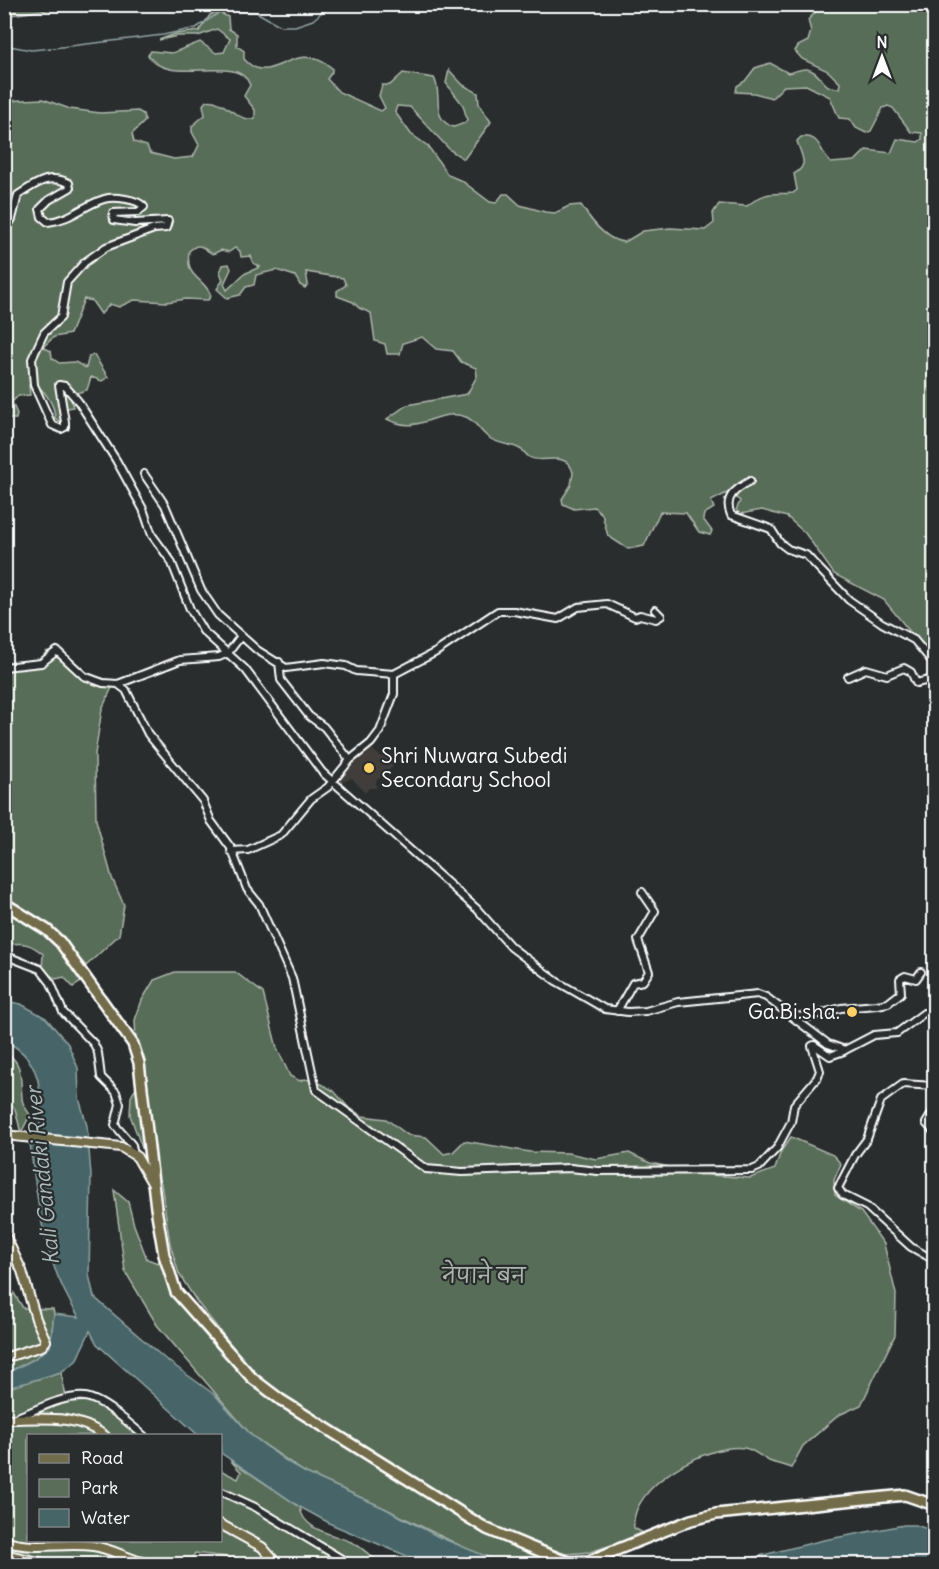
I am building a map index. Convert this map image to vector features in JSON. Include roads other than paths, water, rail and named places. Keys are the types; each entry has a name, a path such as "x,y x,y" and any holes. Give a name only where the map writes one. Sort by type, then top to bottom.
{"highway":[{"path":"4,903 48,930 60,942 133,1044 144,1084 153,1184 164,1256 176,1292 252,1378 281,1400 453,1510 487,1529 570,1562 589,1560 691,1520 716,1514 904,1495 934,1504"}],"main road":[{"path":"4,1136 20,1139 103,1143 121,1147 134,1155 153,1184"},
{"path":"4,1233 22,1271 46,1341 42,1346 4,1358"},
{"path":"8,1419 63,1418 87,1424 102,1434"},
{"path":"222,1525 262,1547 277,1564"},
{"path":"4,1541 24,1548 97,1546 151,1564"},
{"path":"4,1554 46,1564"}],"street":[{"path":"4,232 12,219 18,195 45,179 61,180 69,183 70,188 40,209 42,217 48,222 70,217 100,201 112,198 139,202 144,207 138,212 113,213 114,220 135,223 168,221 166,228 154,229 106,247 85,262 67,282 61,317 41,337 35,348 32,370 39,397 52,425 57,429 65,427 59,385 65,386 78,401 116,460 143,509 152,535 171,561 190,609 203,632 245,669 280,712 312,760 387,832 477,909 511,947 580,996 606,1009 646,1011 678,1002 758,994 792,1016 828,1044 845,1050"},
{"path":"144,474 165,505 201,590 218,615 257,650 286,668 324,663 357,671 394,674 429,656 498,611 514,611 558,619 578,607 607,604 635,617 640,615 656,619 662,616 655,610"},
{"path":"750,481 730,497 727,504 731,515 771,529 780,543 788,549 806,555 858,608 914,640 930,659 934,658"},
{"path":"4,667 41,663 57,651 84,675 104,683 118,684 180,660 219,657 228,653 241,636"},
{"path":"279,662 281,680 309,716 324,727 350,760"},
{"path":"848,676 866,669 887,675 904,668 911,672 916,683 934,679"},
{"path":"231,851 248,850 273,840 287,829 314,796 334,781 350,760 371,743 380,731 394,694 394,674"},
{"path":"118,684 126,690 148,734 203,801 211,821 231,851 247,889 259,904 292,978 316,1090 426,1169 462,1172 570,1168 598,1171 752,1170 759,1167 777,1148 791,1122 794,1105 817,1078 820,1071 812,1046 814,1045 830,1056 874,1035 897,1033 924,1013 934,1012"},
{"path":"617,1011 633,983 643,981 650,972 638,938 642,936 655,910 642,892"},
{"path":"4,955 40,969 51,983 63,1012 94,1044 98,1053 100,1077 116,1092 120,1104 115,1125 132,1145 134,1155"},
{"path":"792,1016 808,1017 841,1008 888,1003 901,993 900,979 905,976 916,979 921,972"},
{"path":"934,1086 903,1084 882,1100 867,1139 855,1155 838,1188 843,1195 867,1207 911,1247 934,1260"},
{"path":"934,1110 926,1123 934,1132"},
{"path":"8,1419 56,1402 84,1397 108,1409 141,1434"},
{"path":"222,1492 255,1507 350,1564"}],"water":[{"name":"Kali Gandaki River","path":"5,1001 21,1004 46,1018 68,1044 78,1068 79,1098 87,1126 91,1175 89,1275 94,1297 164,1358 215,1395 251,1435 286,1461 304,1472 384,1508 439,1537 505,1564 426,1564 333,1525 300,1507 222,1454 222,1434 197,1434 97,1344 90,1331 76,1361 61,1372 5,1389 5,1374 34,1359 50,1347 54,1314 79,1317 57,1275 44,1233 36,1189 30,1143 36,1143 39,1128 41,1099 39,1084 28,1059 5,1041"},
{"path":"915,1525 934,1531 934,1564 727,1564 824,1540"}],"waterway":[{"path":"4,45 31,50 163,35 196,28 222,11 256,12 281,26 295,26 313,20 331,4"}],"place":[{"name":"Shri Nuwara Subedi Secondary School","path":"369,768"},
{"name":"Ga.Bi.sha.","path":"852,1012"}],"park label":[{"name":"नेपाने बन","path":"484,1276"}]}
